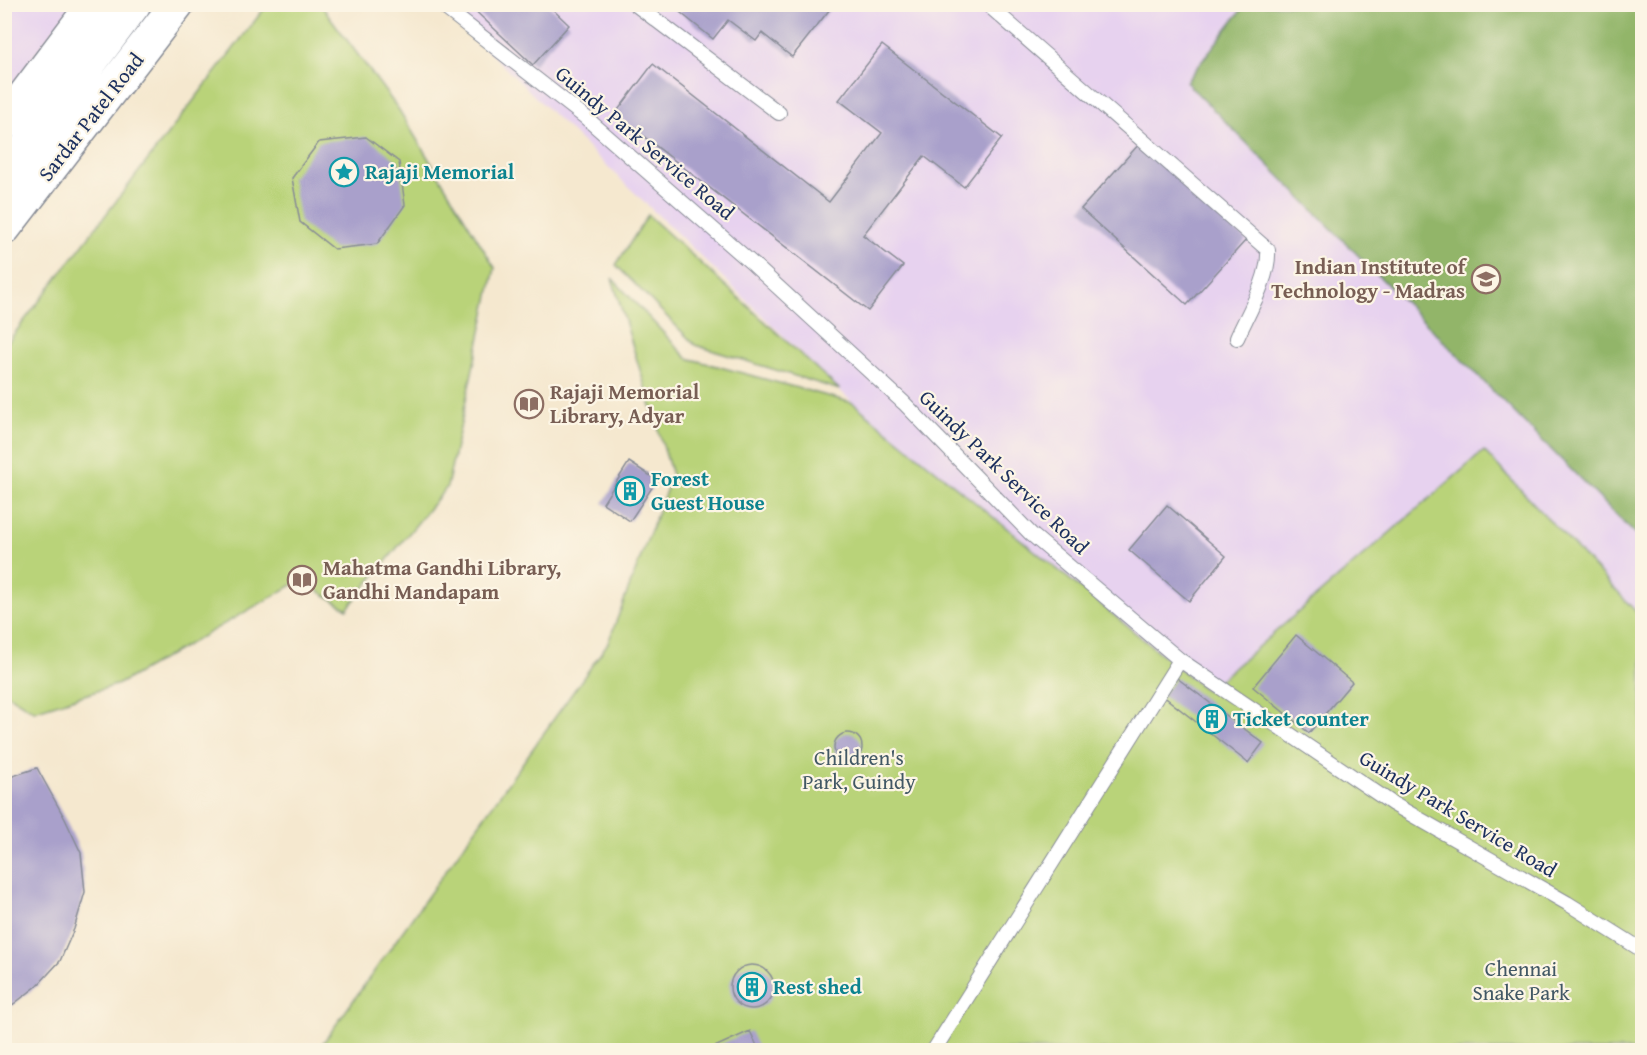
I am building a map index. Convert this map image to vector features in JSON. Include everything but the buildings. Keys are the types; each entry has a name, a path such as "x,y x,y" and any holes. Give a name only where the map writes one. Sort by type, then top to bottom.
{"main road":[{"path":"4,123 94,4"},
{"path":"4,177 134,4"},
{"name":"Sardar Patel Road","path":"4,228 177,4"}],"lane":[{"name":"Guindy Park Service Road","path":"440,4 585,117 754,265 904,403 1031,534 1180,660 1393,804 1567,903 1642,950"},
{"path":"635,4 779,113"},
{"path":"987,4 1268,250 1264,273 1237,338"},
{"path":"934,1050 1180,660"}],"shaded area":[{"path":"4,5 72,5 5,94"},
{"path":"440,5 1642,5 1642,618 1484,451 1207,691 853,403"}],"green space":[{"path":"267,5 321,5 399,110 495,268 447,487 347,609 301,580 119,684 34,711 5,693 4,347"},
{"name":"Indian Institute of Technology - Madras","path":"1245,5 1642,5 1642,541 1186,82"},
{"path":"648,215 840,390 695,345 616,265"},
{"name":"Children's Park, Guindy","path":"612,278 687,358 853,403 1207,691 1484,451 1642,618 1642,1050 318,1050 608,643 672,475"}],"place":[{"name":"Rajaji Memorial","path":"344,172"},
{"name":"Indian Institute of Technology - Madras","path":"1486,279"},
{"name":"Rajaji Memorial Library, Adyar","path":"529,404"},
{"name":"Forest Guest House","path":"630,491"},
{"name":"Mahatma Gandhi Library, Gandhi Mandapam","path":"302,580"},
{"name":"Ticket counter","path":"1212,719"},
{"name":"Rest shed","path":"752,987"}],"park label":[{"name":"Chennai Snake Park","path":"1521,981"}]}
